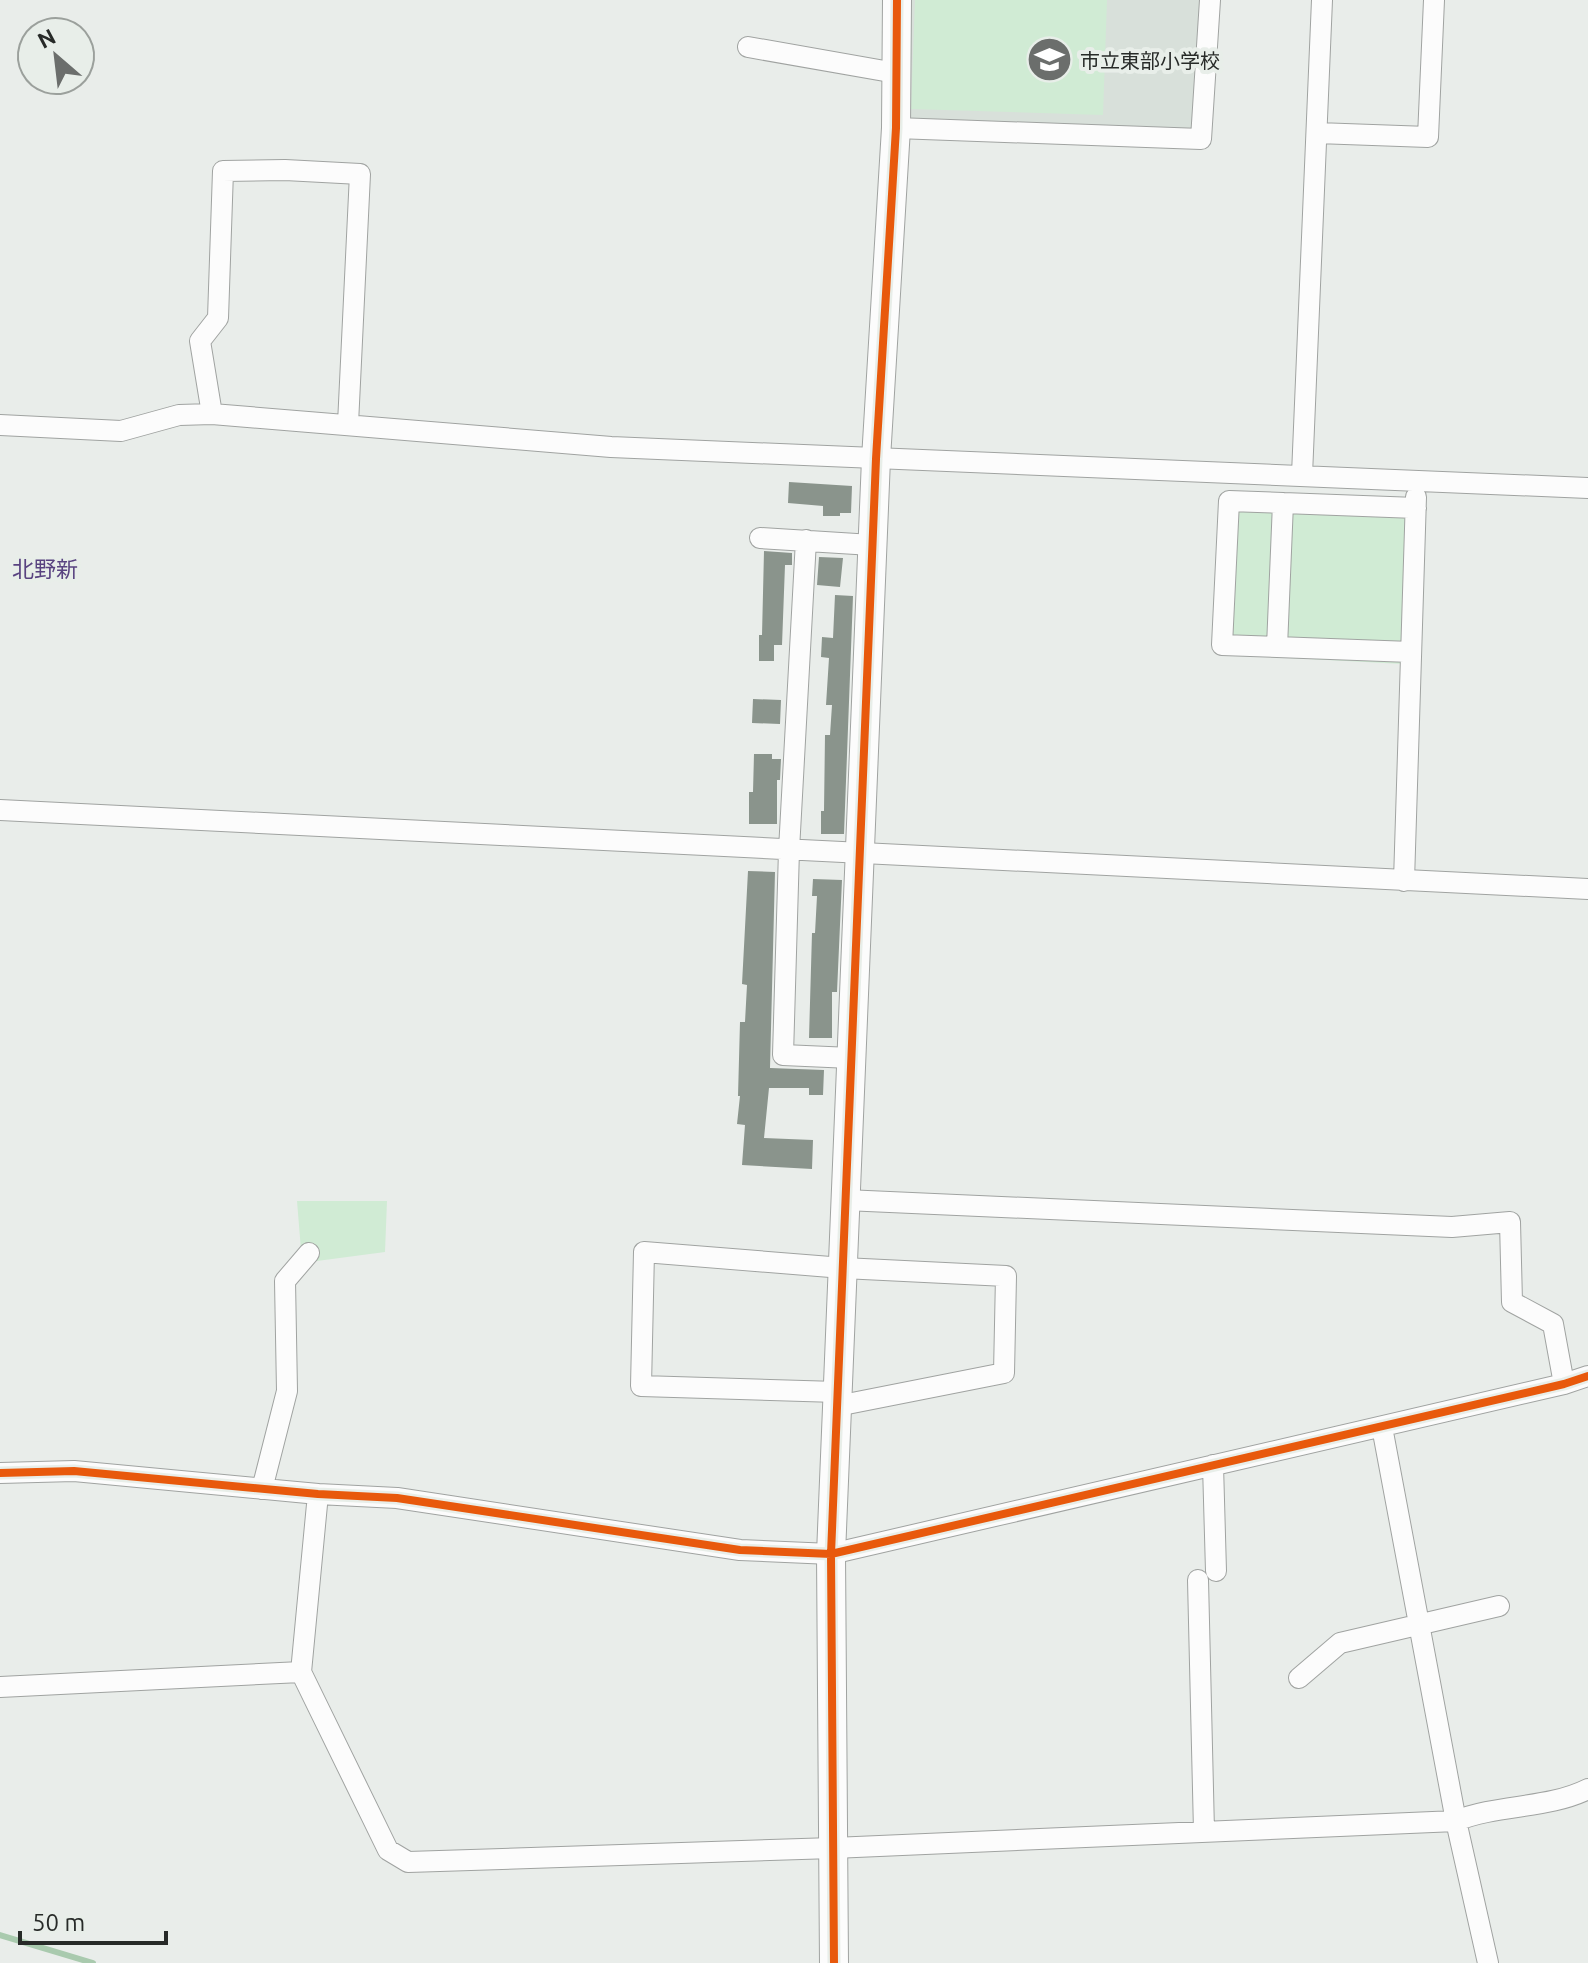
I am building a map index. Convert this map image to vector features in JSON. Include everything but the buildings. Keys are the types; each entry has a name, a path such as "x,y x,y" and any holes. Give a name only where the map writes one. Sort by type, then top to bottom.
{"street":[{"path":"834,1963 831,1554 872,545 896,128 897,0"},
{"path":"896,128 1201,139 1210,0"},
{"path":"1302,475 1322,0"},
{"path":"1317,133 1428,137 1434,0"},
{"path":"748,47 896,73"},
{"path":"212,414 200,341 218,318 223,171 360,174 348,424"},
{"path":"0,425 121,431 179,415 212,414 611,447 1588,488"},
{"path":"1404,881 1416,482"},
{"path":"1411,652 1222,645 1229,501 1416,508"},
{"path":"1277,647 1283,503"},
{"path":"760,538 872,545"},
{"path":"806,540 789,850 783,1055 851,1058"},
{"path":"0,810 1588,889"},
{"path":"845,1200 1452,1227 1510,1222 1512,1302 1553,1324 1564,1384"},
{"path":"644,1252 843,1268 1006,1276 1004,1373 837,1399 641,1386 644,1252"},
{"path":"262,1489 287,1391 285,1281 309,1253"},
{"path":"0,1473 74,1471 318,1494 397,1498 740,1550 831,1554 1382,1427 1588,1376"},
{"path":"1382,1427 1456,1821 1488,1963"},
{"path":"1204,1831 1207,1575 1213,1465"},
{"path":"318,1494 301,1672 388,1850 408,1862 833,1848 1456,1821 1478,1812 1572,1797 1588,1789"},
{"path":"1299,1678 1340,1643 1499,1606"},
{"path":"0,1687 301,1672"}],"shaded area":[{"name":"市立東部小学校","path":"904,0 1200,0 1192,131 899,120"}],"green space":[{"path":"915,0 1107,0 1103,115 911,109"},
{"path":"1223,497 1407,502 1403,664 1216,654"},
{"path":"297,1201 387,1201 385,1252 317,1261 301,1250"}],"waterway":[{"path":"0,1935 93,1963"}],"cycle path":[{"path":"834,1963 831,1554 876,459 896,128 897,0"},
{"path":"0,1473 74,1471 318,1494 397,1498 740,1550 831,1554 1588,1376"}],"place":[{"name":"市立東部小学校","path":"1049,60"}],"district":[{"name":"北野新","path":"45,568"}]}
